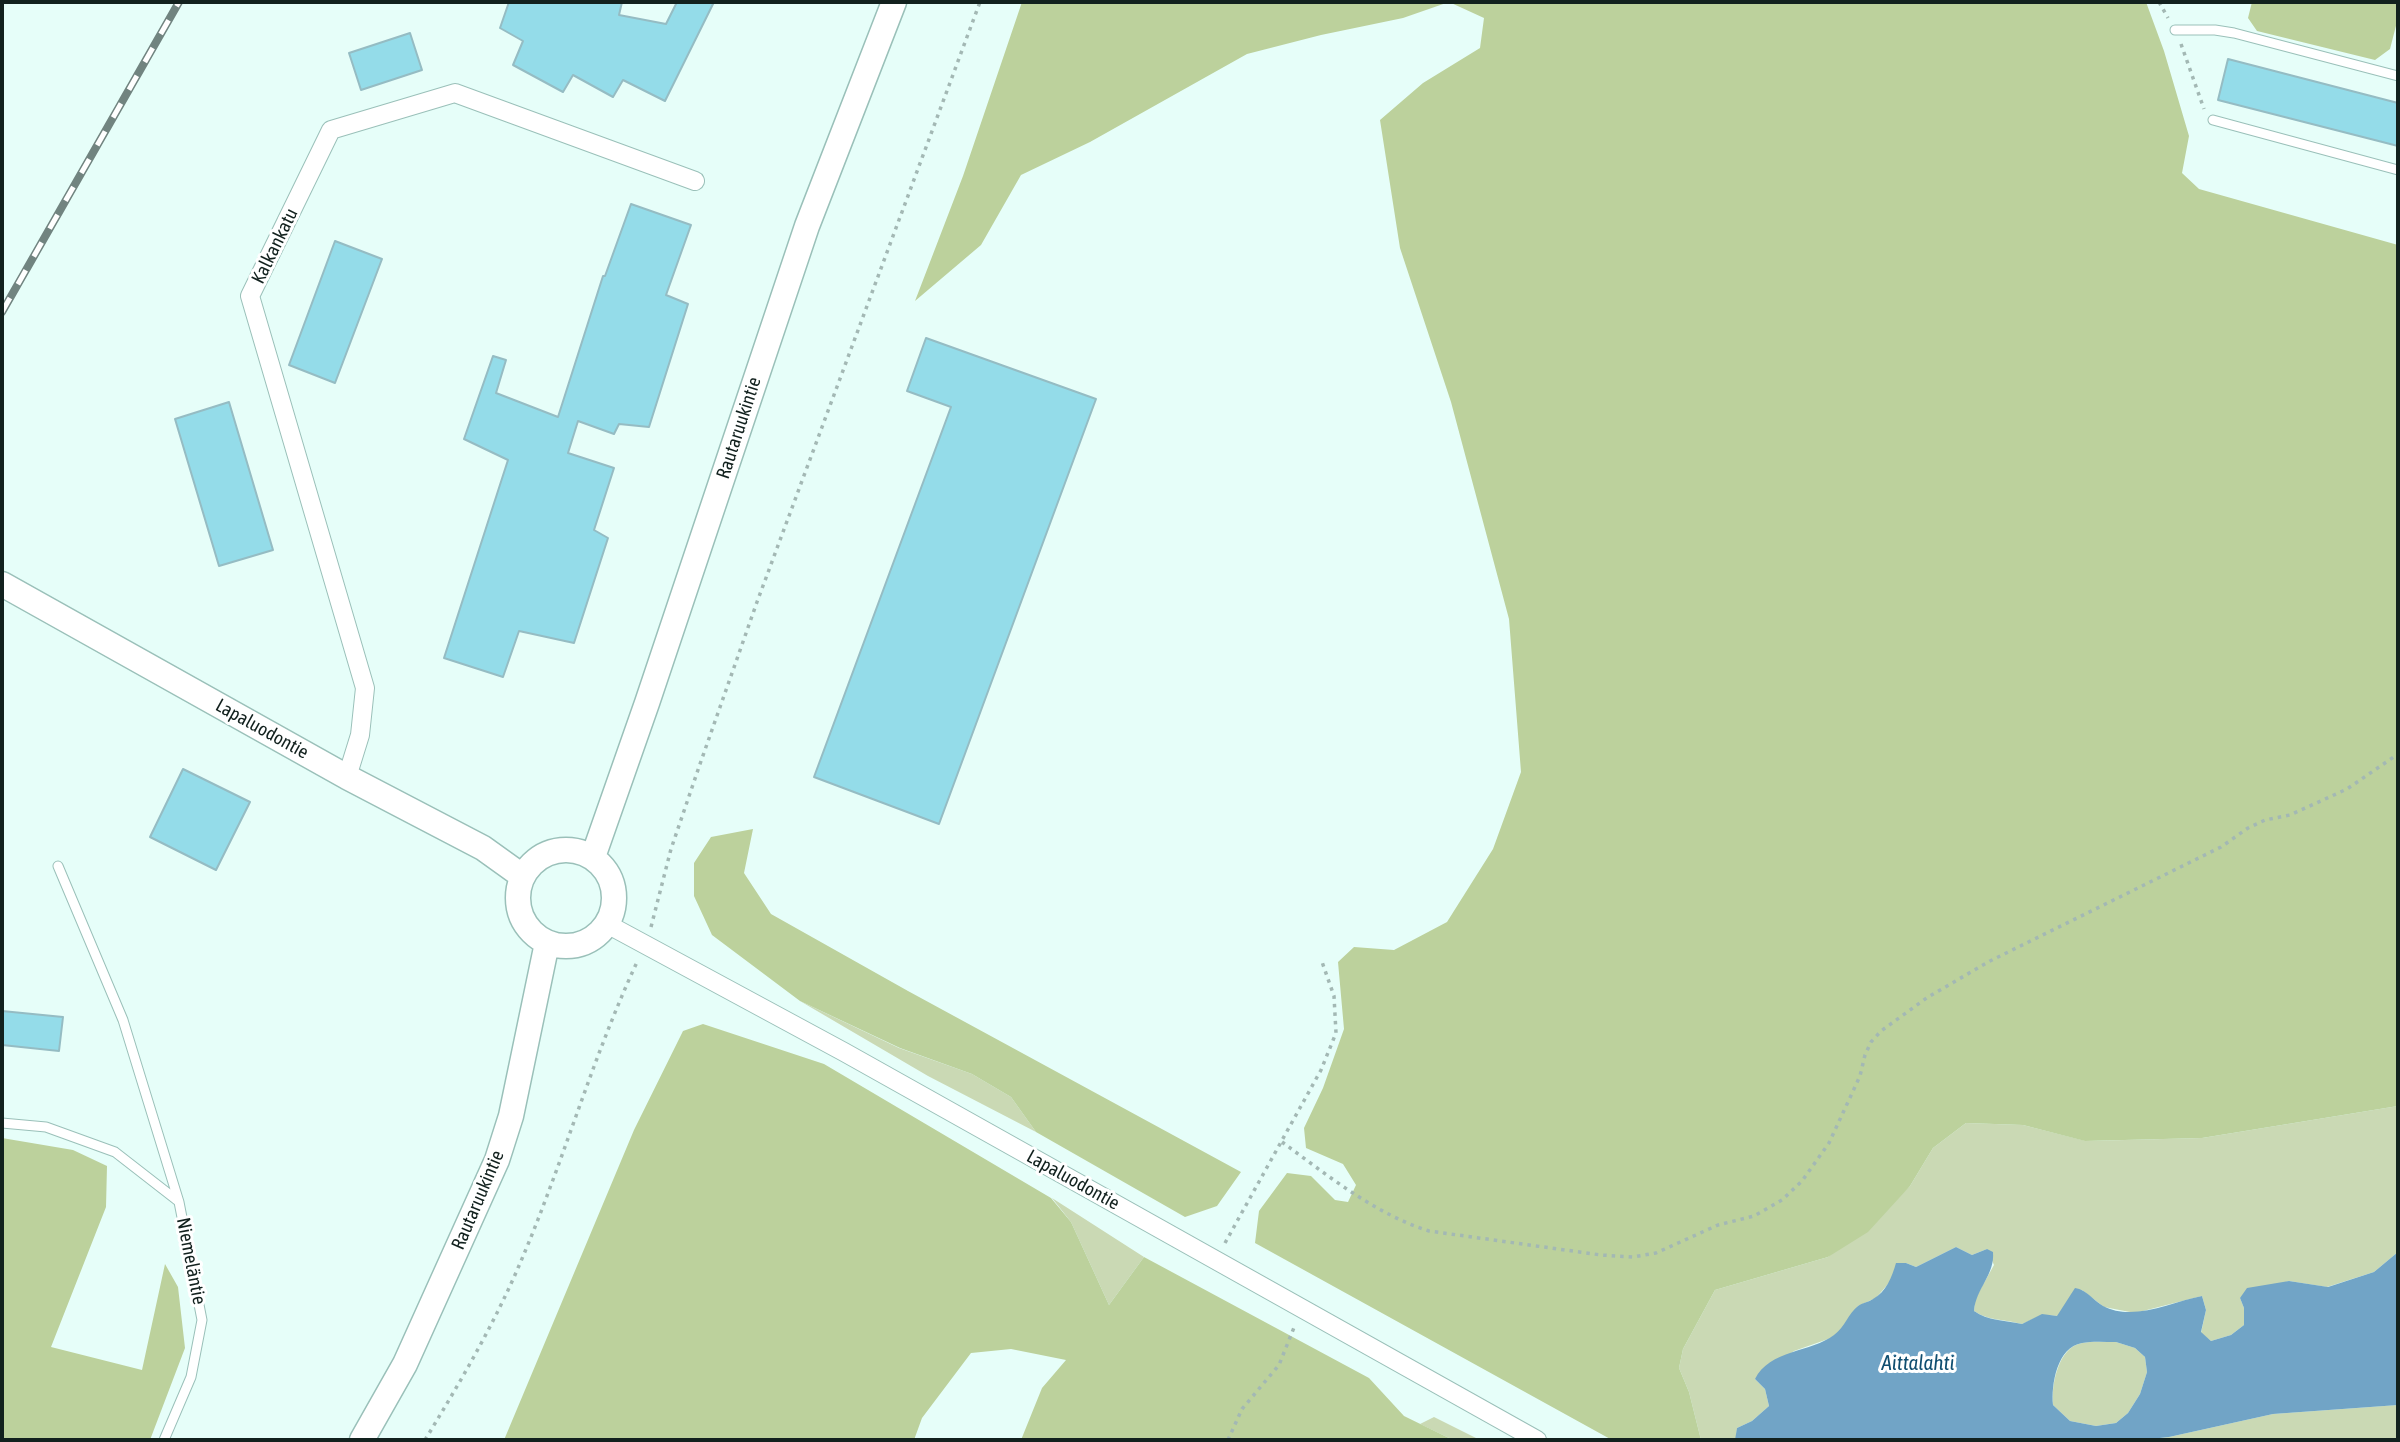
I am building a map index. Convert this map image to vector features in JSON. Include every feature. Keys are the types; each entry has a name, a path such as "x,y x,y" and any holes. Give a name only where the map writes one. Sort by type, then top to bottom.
{"main road":[{"name":"Rautaruukintie","path":"593,857 807,226 894,2"},
{"name":"Lapaluodontie","path":"2,584 347,777 483,848 522,876"},
{"path":"561,849 578,850 593,857 608,874 615,895 613,911 607,925 595,937 580,944 563,947 547,943 533,935 523,922 517,907 517,891 522,876 532,863 545,853 561,849"},
{"name":"Rautaruukintie","path":"362,1440 405,1364 497,1160 511,1116 547,943"}],"street":[{"name":"Kalkankatu","path":"347,777 360,735 365,688 250,296 331,130 455,93 695,181"},
{"name":"Lapaluodontie","path":"607,925 844,1052 1537,1440"}],"lane":[{"path":"2175,30 2234,33 2398,76"},
{"path":"2213,120 2398,170"},
{"name":"Niemeläntie","path":"58,866 123,1020 179,1202 202,1320 191,1377 164,1440"},
{"path":"2,1122 46,1127 115,1152 179,1202"}],"path":[{"path":"425,1440 501,1306 536,1223 620,997 645,946 671,849 757,602 980,2"},
{"path":"2159,2 2175,30 2199,98 2213,120"},
{"path":"1282,1142 1348,1189 1403,1223 1429,1231 1612,1256 1633,1257 1656,1253 1718,1225 1754,1216 1782,1200 1829,1143 1855,1088 1871,1042 1881,1031 1928,997 1990,961 2221,847 2248,828 2265,820 2290,815 2347,789 2398,754"},
{"path":"1216,1260 1321,1070 1336,1033 1334,996 1321,959"},
{"path":"1228,1440 1242,1409 1279,1365 1302,1307"}],"green space":[{"path":"1022,2 1449,2 1403,18 1247,54 1090,142 1021,175 981,245 915,301 963,176"},
{"path":"1449,2 2146,2 2164,51 2189,136 2182,173 2199,189 2398,245 2398,1106 2202,1138 2085,1141 2023,1125 1966,1123 1933,1148 1910,1186 1868,1232 1828,1257 1715,1290 1683,1349 1679,1368 1689,1392 1701,1440 1612,1440 1255,1243 1259,1211 1287,1173 1311,1176 1335,1200 1348,1202 1356,1185 1343,1164 1306,1148 1304,1128 1323,1088 1344,1029 1338,962 1354,947 1394,950 1447,922 1493,849 1521,772 1509,619 1451,402 1400,248 1380,120 1423,83 1480,48 1484,18"},
{"path":"2252,2 2398,2 2398,18 2390,49 2375,60 2257,31 2248,18"},
{"path":"753,829 744,873 771,914 1241,1172 1217,1206 1185,1217 1036,1132 1011,1097 972,1074 900,1048 800,1001 712,935 694,896 694,863 711,837"},
{"path":"800,1001 899,1048 972,1074 1011,1097 1036,1132 928,1076"},
{"path":"703,1024 824,1064 1051,1198 1071,1222 1109,1305 1144,1257 1369,1378 1404,1416 1453,1440 1021,1440 1042,1388 1066,1360 1011,1349 971,1353 922,1418 914,1440 504,1440 634,1130 683,1031"},
{"path":"2398,1106 2398,1252 2374,1272 2327,1287 2289,1281 2240,1298 2244,1308 2244,1325 2231,1335 2211,1341 2201,1333 2206,1310 2202,1296 2135,1313 2104,1307 2082,1290 2058,1316 2042,1315 2022,1324 1985,1317 1974,1311 1975,1299 1994,1265 1987,1249 1972,1255 1956,1247 1916,1267 1906,1263 1876,1298 1858,1306 1844,1328 1831,1338 1794,1351 1755,1379 1765,1389 1769,1406 1752,1421 1737,1428 1736,1440 1701,1440 1689,1392 1679,1368 1683,1349 1715,1290 1828,1257 1910,1186 1933,1148 1966,1123 2023,1125 2086,1141 2202,1138"},
{"path":"2,1138 73,1150 107,1166 106,1207 51,1347 142,1370 165,1264 178,1287 185,1348 150,1440 2,1440"},
{"path":"1052,1198 1144,1257 1109,1305 1071,1222"},
{"path":"2116,1342 2135,1348 2145,1357 2147,1372 2140,1394 2128,1413 2116,1423 2096,1426 2070,1421 2053,1405 2053,1388 2062,1359 2074,1346 2082,1343"},
{"path":"2398,1405 2398,1440 2141,1440 2169,1437 2273,1414"},
{"path":"1434,1417 1480,1440 1453,1440 1420,1424"}],"water":[{"name":"Aittalahti","path":"1956,1247 1972,1255 1987,1249 1993,1252 1991,1268 1978,1295 1974,1311 1991,1318 2022,1324 2042,1314 2057,1316 2075,1288 2103,1306 2127,1312 2152,1309 2202,1296 2206,1310 2201,1332 2211,1341 2231,1335 2244,1325 2244,1308 2240,1298 2247,1288 2289,1281 2328,1287 2374,1272 2398,1252 2398,1405 2273,1414 2169,1437 2141,1440 1735,1440 1737,1428 1752,1421 1769,1406 1765,1389 1755,1379 1762,1369 1780,1357 1825,1341 1834,1335 1858,1306 1882,1292 1896,1263 1916,1267","holes":["2086,1342 2116,1342 2135,1348 2145,1357 2147,1372 2140,1394 2128,1413 2116,1423 2096,1426 2070,1421 2053,1405 2057,1368 2073,1346"]}],"building":[{"path":"509,2 622,2 619,15 666,24 677,2 714,2 665,101 623,80 613,97 573,75 563,92 513,65 523,41 500,28"},
{"path":"410,33 422,70 361,90 349,53"},
{"path":"2228,59 2398,103 2398,146 2218,100"},
{"path":"631,204 691,225 666,295 688,304 649,427 619,424 614,434 578,421 568,453 614,468 594,530 608,538 574,643 519,631 503,677 444,658 508,460 464,439 493,356 506,360 496,393 558,417 603,276"},
{"path":"335,241 382,259 335,383 289,365"},
{"path":"926,338 1096,399 939,824 814,777 951,407 907,391"},
{"path":"229,402 273,550 219,566 175,419"},
{"path":"183,769 250,802 216,870 150,837"},
{"path":"2,1011 63,1017 59,1051 2,1045"}],"railway":[{"path":"2,312 179,2"}]}
